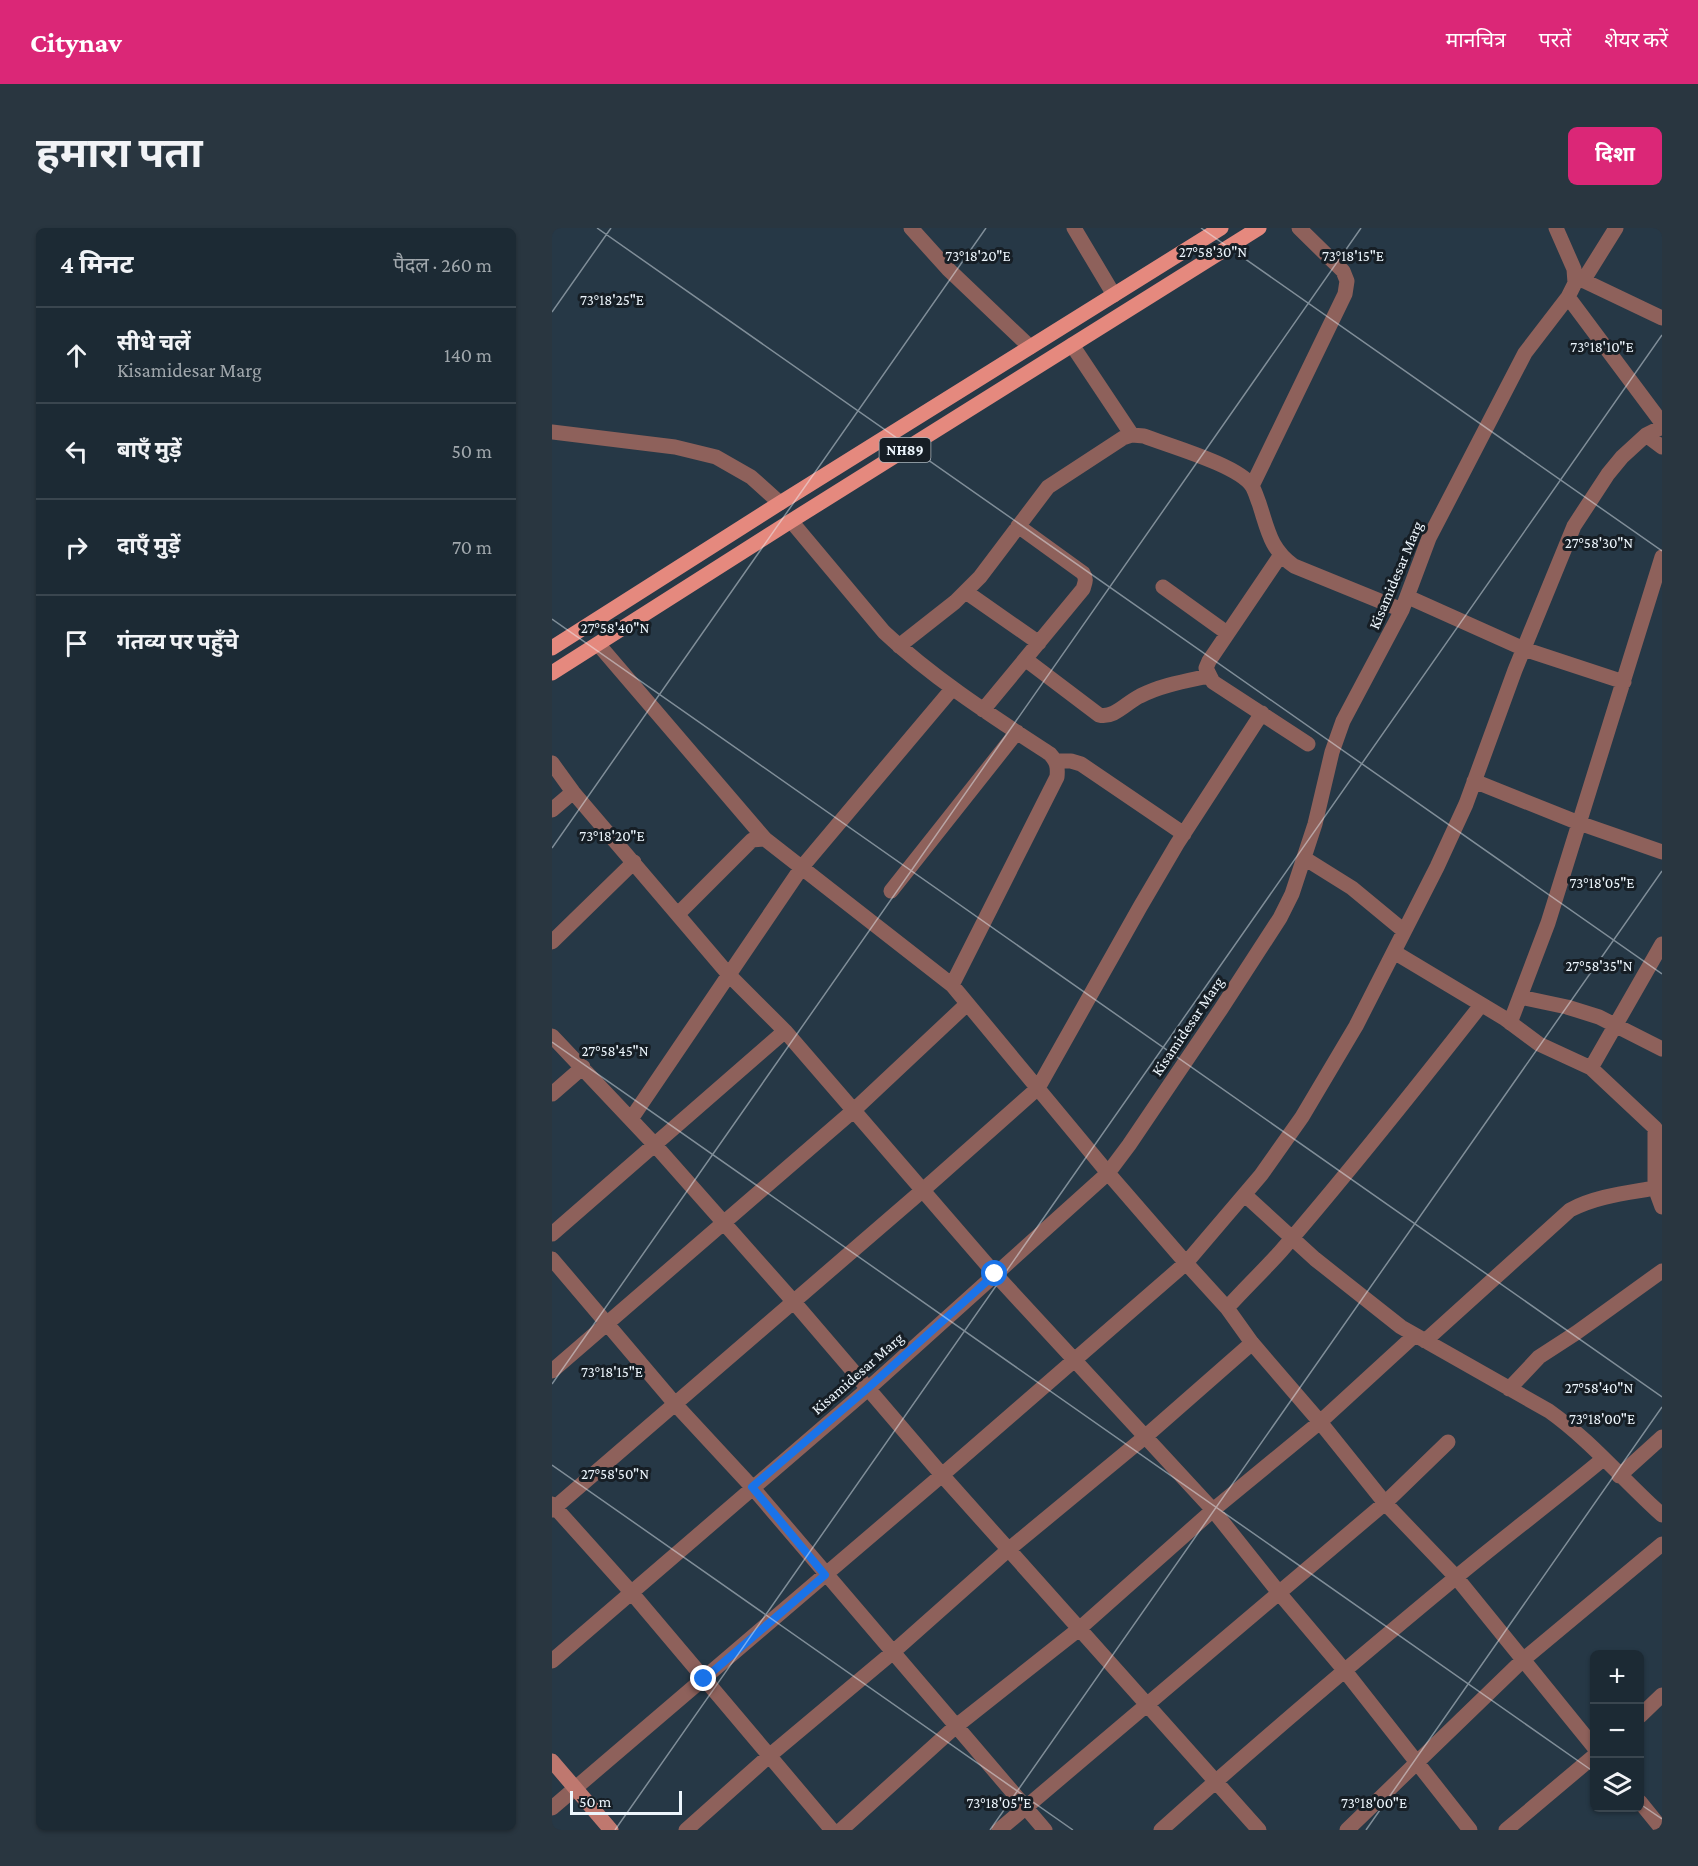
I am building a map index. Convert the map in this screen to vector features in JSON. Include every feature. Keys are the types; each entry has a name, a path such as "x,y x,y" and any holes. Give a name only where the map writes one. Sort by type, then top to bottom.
{"main road":[{"name":"NH89","path":"552,648 1221,228"},
{"name":"NH89","path":"552,673 790,521 1259,228"}],"street":[{"path":"911,228 948,269 1030,347"},
{"path":"1074,228 1114,295"},
{"path":"1252,486 1345,294 1347,282 1342,271 1299,228"},
{"path":"1556,228 1579,279 1662,318"},
{"name":"Kisamidesar Marg","path":"552,1661 868,1388 1108,1173 1130,1145 1280,918 1292,894 1304,858 1323,794 1332,752 1343,721 1405,603 1429,538 1526,353 1616,228"},
{"path":"552,1808 1186,1263 1245,1195 1308,1108 1356,1026 1437,867 1474,781 1574,526 1622,457 1646,435 1662,425 1568,297"},
{"path":"1072,345 1132,435"},
{"path":"552,432 675,447 716,457 751,477 780,503"},
{"path":"899,646 966,592 980,577 1048,487 1123,438 1132,435 1144,436 1227,467 1243,477 1252,486 1273,544 1280,556 1294,566 1405,603 1524,649 1624,682"},
{"path":"1646,435 1662,447"},
{"path":"790,521 884,632 899,646 952,689 1050,754 1056,761 1057,777 952,985"},
{"path":"984,710 1083,589 1086,577 1018,526"},
{"path":"1280,556 1206,668 1213,682 1308,744"},
{"path":"1510,1023 1548,923 1662,557"},
{"path":"1163,587 1227,633"},
{"path":"966,592 1039,643"},
{"path":"598,644 765,839 952,985 1108,1173 1227,1308 1252,1343 1385,1503 1456,1577 1590,1742"},
{"path":"1025,659 1099,715 1105,717 1140,696 1163,687 1209,676"},
{"path":"631,1119 802,867 952,689"},
{"path":"832,1830 631,1592 553,1507 676,1405 1038,1088 1140,907 1262,713"},
{"path":"891,891 1017,732"},
{"path":"1056,761 1081,764 1184,834"},
{"path":"552,763 573,792 679,913 729,975 785,1031 995,1274 1213,1510 1345,1671 1470,1830"},
{"path":"1474,781 1579,823 1662,852"},
{"path":"552,810 573,792"},
{"path":"679,913 752,840 765,839"},
{"path":"1304,858 1352,888 1404,931"},
{"path":"552,942 634,862"},
{"path":"1591,1068 1615,1024 1658,960 1662,944"},
{"path":"1394,952 1510,1023 1550,1051 1591,1068 1658,1134 1655,1188 1662,1207"},
{"path":"1520,997 1567,1007 1615,1024 1662,1049"},
{"path":"552,1371 853,1111 967,1004"},
{"path":"1227,1308 1291,1239 1408,1099 1481,1005"},
{"path":"552,1234 785,1031"},
{"path":"552,1036 655,1145 1008,1550 1259,1830"},
{"path":"552,1094 582,1067"},
{"path":"841,1830 956,1727 1078,1629 1213,1510 1570,1210 1582,1204 1655,1188"},
{"path":"1245,1195 1291,1239 1356,1292 1420,1338 1549,1410 1662,1515"},
{"path":"552,1259 676,1405 752,1487 1045,1830"},
{"path":"1509,1389 1539,1357 1662,1271"},
{"path":"686,1830 769,1755 892,1653 1008,1550 1146,1436 1252,1343"},
{"path":"1619,1476 1662,1437"},
{"path":"999,1830 1280,1594 1385,1503 1448,1442"},
{"path":"1161,1830 1456,1577 1603,1459"},
{"path":"1347,1830 1524,1659 1662,1544"},
{"path":"1644,1712 1662,1695"},
{"path":"1506,1830 1592,1758"},
{"path":"552,1761 611,1830"},
{"path":"1644,1807 1662,1829"}],"route":[{"path":"704,1679 825,1575 752,1487 868,1388 995,1274"}]}
